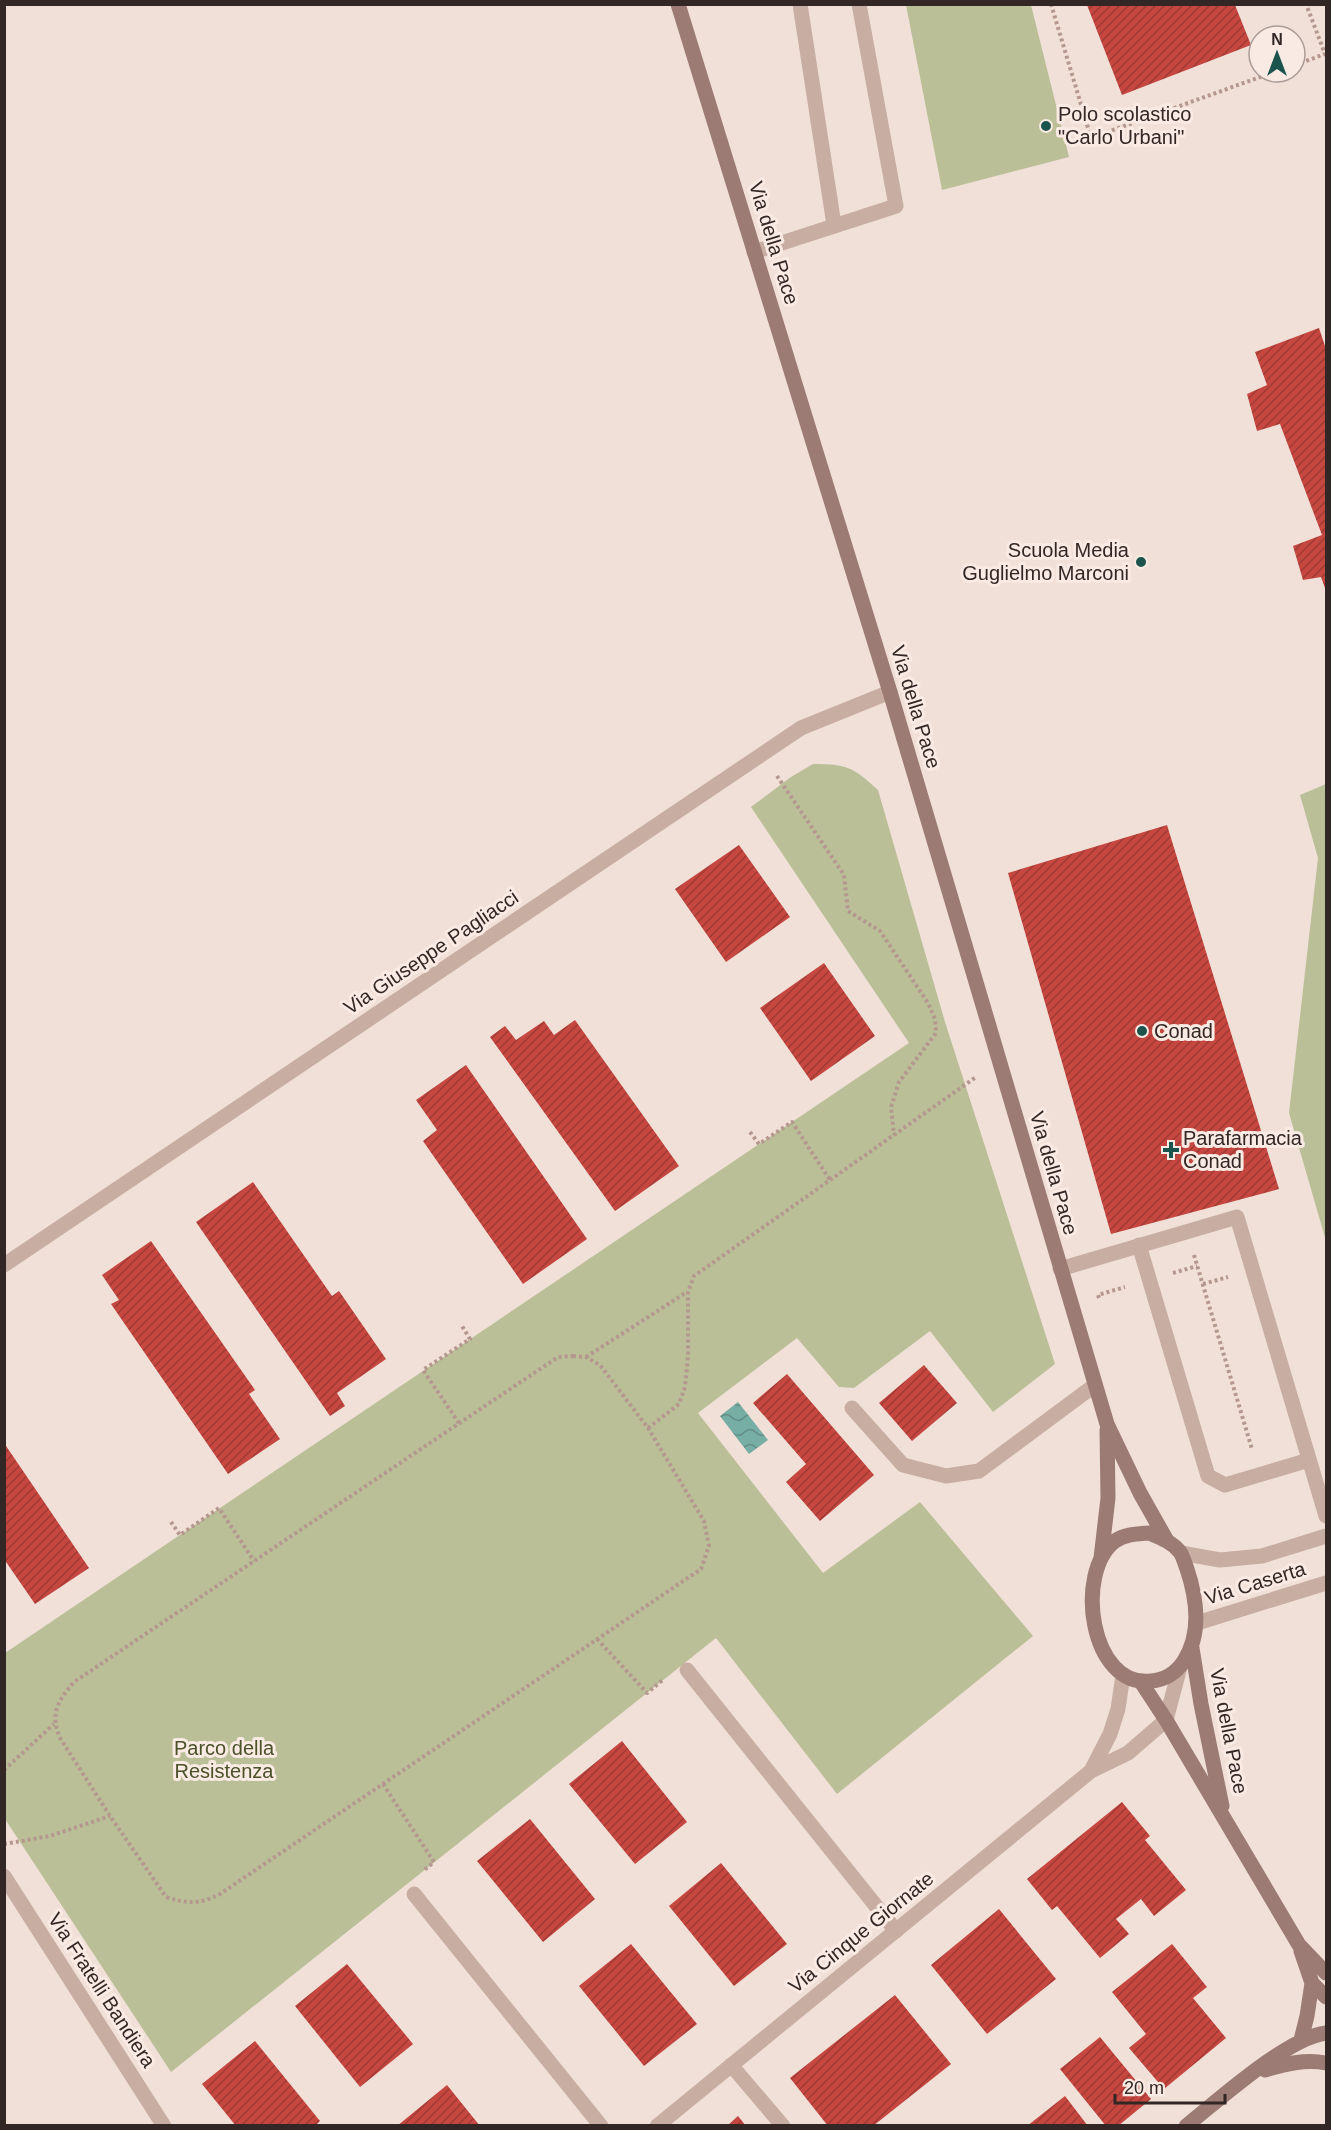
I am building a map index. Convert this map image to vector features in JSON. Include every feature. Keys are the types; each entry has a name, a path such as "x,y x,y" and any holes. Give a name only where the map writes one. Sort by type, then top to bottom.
{"street":[{"name":"Via della Pace","path":"678,4 890,692 1107,1424 1166,1539"},
{"path":"800,4 834,225"},
{"path":"754,252 896,206 860,4"},
{"name":"Via Giuseppe Pagliacci","path":"4,1265 801,728 890,692"},
{"path":"1060,1269 1237,1217 1326,1516"},
{"path":"1139,1245 1208,1476 1225,1485 1309,1460"},
{"path":"852,1408 903,1465 946,1476 980,1471 1095,1385"},
{"name":"Via della Pace","path":"1101,1558 1108,1498 1107,1424"},
{"path":"1166,1720 1180,1667 1192,1648 1197,1623 1193,1587 1181,1553 1166,1539 1149,1533 1131,1534 1115,1541 1101,1558 1093,1580 1092,1608 1096,1633 1108,1660 1123,1675 1142,1682 1162,1680 1180,1667"},
{"name":"Via Caserta","path":"1181,1553 1220,1560 1262,1556 1326,1536"},
{"name":"Via Caserta","path":"1197,1623 1326,1584"},
{"name":"Via della Pace","path":"1192,1648 1201,1704 1226,1821"},
{"path":"687,1670 896,1931"},
{"name":"Via Cinque Giornate","path":"1091,1771 1110,1734 1118,1709 1123,1675"},
{"name":"Via della Pace","path":"1142,1682 1299,1945 1312,1983 1326,1997"},
{"name":"Via Cinque Giornate","path":"657,2126 1091,1771 1128,1753 1166,1720"},
{"name":"Via Fratelli Bandiera","path":"4,1876 164,2126"},
{"path":"414,1894 601,2126"},
{"name":"Via della Pace","path":"1299,1945 1326,1972"},
{"path":"1301,2040 1312,1983"},
{"path":"1186,2126 1253,2073 1301,2040 1315,2034 1326,2033"},
{"path":"1253,2073 1289,2063 1315,2061 1326,2063"},
{"path":"731,2065 783,2126"}],"path":[{"path":"1051,4 1091,138 1247,82"},
{"path":"1306,4 1325,54 1307,60"},
{"path":"761,754 844,875 848,911 880,931 928,1003 935,1019 936,1033 898,1082 891,1107 894,1135"},
{"path":"648,1428 679,1404 685,1387 688,1356 688,1292 694,1276 999,1061"},
{"path":"750,1132 759,1144 792,1122 830,1180"},
{"path":"1187,1232 1260,1474"},
{"path":"586,1357 600,1365 648,1428 704,1521 709,1545 701,1569 220,1894 194,1903 166,1897 60,1738 54,1724 55,1711 62,1695 74,1682 558,1358 586,1357 688,1292"},
{"path":"459,1423 423,1370 470,1339 462,1326"},
{"path":"171,1522 180,1534 219,1508 254,1561"},
{"path":"597,1639 647,1693 682,1664 687,1670"},
{"path":"4,1770 54,1724"},
{"path":"383,1784 434,1862 406,1884 414,1894"},
{"path":"4,1844 50,1836 110,1816"}],"green space":[{"path":"906,5 1031,5 1069,157 942,190"},
{"name":"Parco della Resistenza","path":"813,764 849,768 878,790 945,1022 1055,1364 993,1412 930,1331 854,1388 839,1387 797,1338 698,1413 823,1573 920,1502 1033,1636 837,1794 716,1638 171,2072 5,1819 5,1653 909,1043 751,807 791,777"},
{"path":"1326,784 1326,1241 1289,1113 1318,858 1300,795"}],"water":[{"path":"738,1402 768,1440 749,1454 720,1416"}],"building":[{"path":"1087,5 1235,5 1247,35 1247,47 1122,95"},
{"path":"1319,328 1326,349 1326,591 1321,577 1303,580 1293,546 1322,535 1280,424 1257,431 1247,394 1267,385 1255,352"},
{"name":"Conad","path":"1167,825 1279,1189 1111,1234 1008,873"},
{"path":"739,845 790,917 726,962 675,889"},
{"path":"824,963 875,1036 811,1081 760,1008"},
{"path":"575,1020 679,1166 615,1211 490,1037 505,1026 516,1040 544,1021 554,1035"},
{"path":"466,1065 587,1239 523,1284 423,1141 437,1130 416,1100"},
{"path":"253,1182 332,1296 339,1291 386,1359 337,1393 345,1406 330,1416 196,1222"},
{"path":"151,1241 255,1390 249,1394 280,1439 228,1474 111,1304 119,1300 102,1275"},
{"path":"924,1365 957,1403 912,1441 879,1403"},
{"path":"787,1374 874,1475 820,1521 786,1482 806,1464 753,1403"},
{"path":"4,1443 89,1568 35,1604 4,1559"},
{"path":"622,1741 687,1822 635,1864 569,1784"},
{"path":"1122,1802 1150,1836 1145,1840 1186,1890 1154,1916 1141,1899 1116,1919 1129,1934 1100,1958 1057,1906 1052,1910 1027,1879"},
{"path":"530,1819 595,1899 543,1942 477,1861"},
{"path":"721,1863 787,1944 734,1986 669,1906"},
{"path":"999,1909 1056,1979 987,2034 931,1965"},
{"path":"631,1944 697,2024 644,2066 579,1986"},
{"path":"1172,1944 1207,1987 1193,1998 1226,2038 1164,2089 1129,2048 1146,2034 1112,1992"},
{"path":"347,1964 413,2044 360,2087 295,2006"},
{"path":"895,1995 951,2064 873,2126 828,2126 790,2078"},
{"path":"1100,2037 1151,2099 1118,2126 1106,2126 1060,2069"},
{"path":"255,2041 320,2121 315,2126 236,2126 202,2084"},
{"path":"447,2085 480,2126 397,2126"},
{"path":"1065,2096 1088,2126 1027,2126"},
{"path":"738,2116 746,2126 727,2126"}],"place":[{"name":"Polo scolastico \"Carlo Urbani\"","path":"1046,126"},
{"name":"Scuola Media Guglielmo Marconi","path":"1141,562"},
{"name":"Conad","path":"1142,1031"},
{"name":"Parafarmacia Conad","path":"1171,1150"}]}
